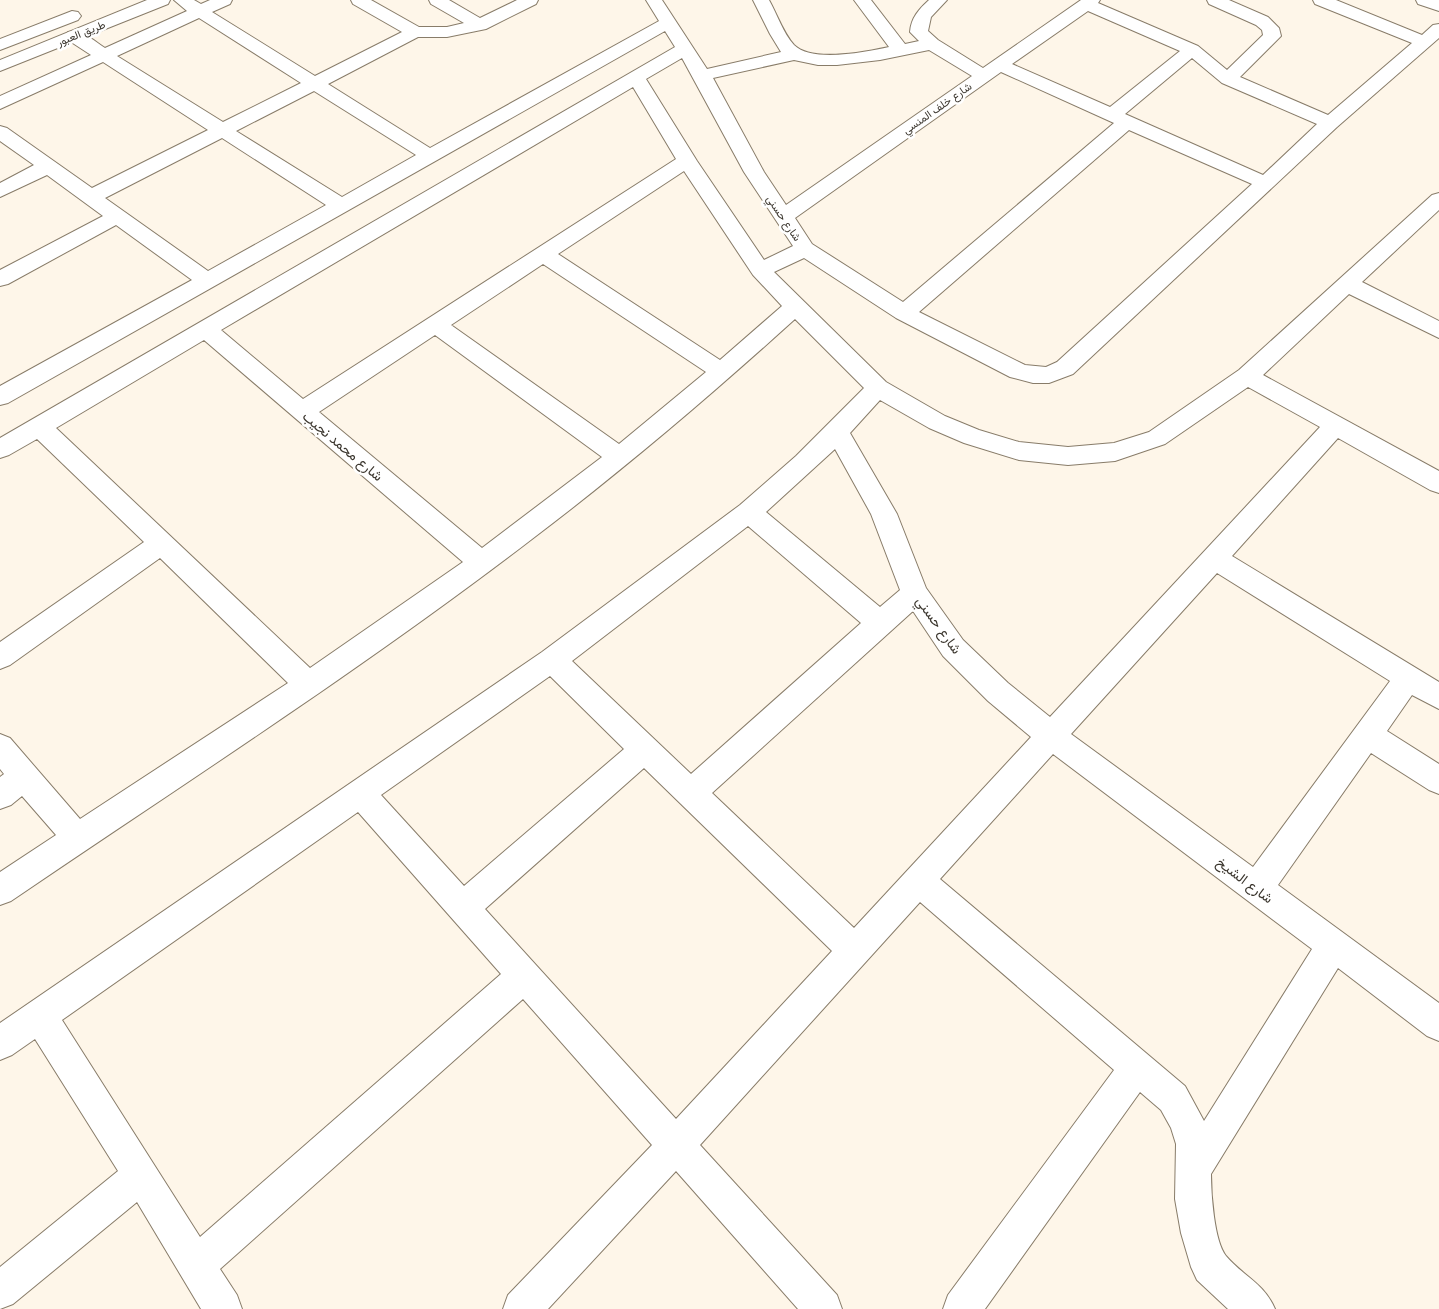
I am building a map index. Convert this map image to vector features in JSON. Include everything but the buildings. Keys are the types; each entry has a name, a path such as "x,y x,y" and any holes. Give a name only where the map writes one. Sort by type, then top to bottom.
{"street":[{"name":"طريق العبور","path":"0,66 162,0"},
{"path":"182,0 430,156"},
{"path":"0,103 224,0"},
{"path":"360,0 415,32 446,33 480,25 530,0"},
{"path":"437,0 480,25"},
{"name":"شارع حسني","path":"654,0 702,75 754,172 805,249 760,270"},
{"path":"761,0 788,49 796,54 813,59 832,61 932,44"},
{"path":"862,0 900,50"},
{"path":"939,0 923,14 918,23 919,32 932,44 992,71 1119,119 1265,183"},
{"path":"1322,0 1431,36"},
{"path":"1424,0 1439,6"},
{"path":"1221,1 1262,21 1270,28 1272,36 1228,79"},
{"path":"1090,2 1192,50 1203,57 1214,70 1228,79 1330,123"},
{"name":"شارع خلف المنسي","path":"783,217 1090,2"},
{"name":"طريق العبور","path":"0,45 88,10"},
{"path":"0,397 667,23"},
{"path":"91,197 415,32"},
{"path":"74,36 342,206"},
{"path":"805,249 904,313 1018,371 1033,375 1049,375 1065,368 1330,123 1431,36"},
{"path":"0,448 684,49"},
{"path":"904,313 1119,119 1192,50"},
{"path":"702,75 796,54"},
{"path":"636,77 687,160 760,270 854,366 878,388 937,422 972,437 1019,451 1068,456 1115,452 1157,438 1247,376 1439,199"},
{"path":"0,132 208,280"},
{"path":"302,411 687,160"},
{"path":"0,191 48,166"},
{"path":"0,279 118,216"},
{"path":"543,254 722,372"},
{"path":"1347,284 1439,330"},
{"path":"0,890 310,685 482,563 620,457 722,372 796,306"},
{"path":"435,324 620,457"},
{"name":"شارع محمد نجيب","path":"205,329 482,563"},
{"path":"1247,376 1439,483"},
{"path":"0,1044 552,660 749,512 837,432 878,388"},
{"path":"39,426 310,685"},
{"path":"522,1309 676,1145 1335,426"},
{"name":"شارع حسني","path":"837,432 884,514 915,593 953,648 998,692 1051,736"},
{"path":"749,512 880,623"},
{"path":"0,657 162,543"},
{"path":"1214,558 1439,697"},
{"path":"691,793 915,593"},
{"path":"552,660 854,950"},
{"path":"1257,888 1408,678"},
{"path":"1367,734 1439,780"},
{"name":"شارع الشيخ","path":"1051,736 1439,1024"},
{"path":"0,747 77,838"},
{"path":"462,907 645,749"},
{"path":"0,795 25,776"},
{"path":"360,793 823,1309"},
{"path":"919,881 1173,1098 1186,1120 1194,1144 1193,1199 1199,1232 1210,1266 1256,1309"},
{"path":"1194,1169 1333,946"},
{"path":"196,1266 524,976"},
{"path":"40,1016 223,1309"},
{"path":"962,1309 1136,1068"},
{"path":"0,1291 141,1175"}]}
